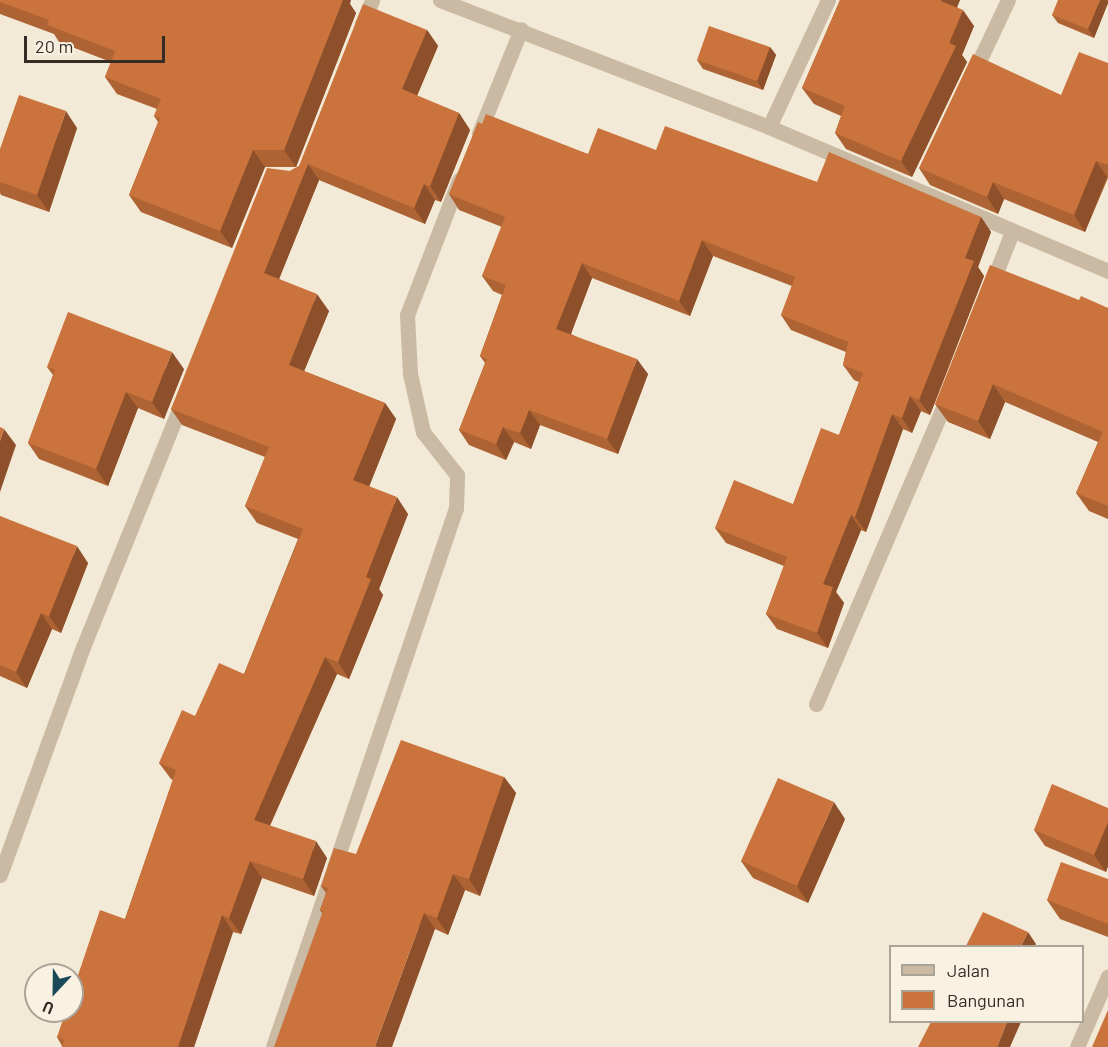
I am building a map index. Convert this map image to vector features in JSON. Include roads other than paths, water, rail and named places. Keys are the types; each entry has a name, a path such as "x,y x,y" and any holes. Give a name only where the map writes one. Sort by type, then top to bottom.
{"street":[{"path":"355,41 372,0"},
{"path":"440,0 521,29 920,184 1012,232 1108,271"},
{"path":"769,127 828,0"},
{"path":"963,95 1008,0"},
{"path":"472,148 521,29"},
{"path":"273,1047 456,508 457,475 423,432 410,374 407,315 463,170"},
{"path":"982,308 1012,232"},
{"path":"816,704 956,374"},
{"path":"0,875 83,646 190,384"},
{"path":"1077,1047 1108,976"}]}
